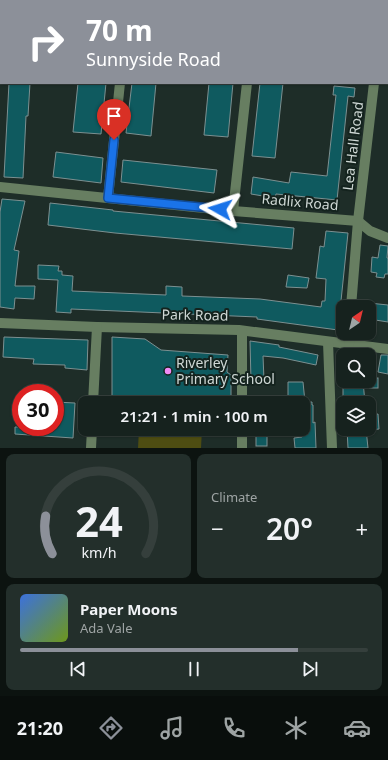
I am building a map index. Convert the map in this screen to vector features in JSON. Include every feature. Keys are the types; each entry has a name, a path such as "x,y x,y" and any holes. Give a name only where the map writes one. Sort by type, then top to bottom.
{"street":[{"path":"108,198 120,84"},
{"path":"233,211 247,84"},
{"name":"Lea Hall Road","path":"352,300 358,221 374,84"},
{"name":"Radlix Road","path":"3,188 233,211 358,221"},
{"path":"358,221 370,231 388,238"},
{"name":"Park Road","path":"0,322 97,327 242,331 388,349"},
{"path":"93,396 97,327"},
{"path":"242,331 242,396"},
{"path":"328,342 332,448"},
{"path":"92,436 92,448"},
{"path":"242,436 242,448"}],"shaded area":[{"path":"139,436 202,436 201,448 138,448"}],"building":[{"path":"9,84 30,84 28,116 26,116 23,178 4,177"},
{"path":"78,84 106,84 101,134 73,132"},
{"path":"132,84 156,84 151,136 126,133"},
{"path":"209,84 233,84 228,137 204,135"},
{"path":"260,84 283,84 275,158 252,156"},
{"path":"334,86 355,88 354,97 348,96 337,200 276,194 275,198 251,194 253,177 289,183 291,172 327,176 336,95 333,95"},
{"path":"56,152 103,158 101,183 53,177"},
{"path":"123,160 217,170 214,193 121,182"},
{"path":"2,199 25,201 14,250 19,251 15,286 35,286 34,299 15,298 14,309 0,307 0,212"},
{"path":"50,203 113,211 294,228 292,249 115,233 48,225"},
{"path":"326,231 348,233 341,300 336,300 336,330 257,319 257,317 71,309 71,313 56,312 58,280 38,279 38,265 59,266 58,271 62,271 62,275 73,276 72,291 166,295 166,286 182,287 182,296 260,299 321,307 322,301 325,301 326,279 316,278 320,246 324,247"},
{"path":"380,245 388,246 388,274 385,274 384,278 376,277 377,273 371,272 372,257 378,258"},
{"path":"288,275 309,278 307,288 286,287"},
{"path":"376,304 388,305 388,322 376,320"},
{"path":"4,337 88,340 87,370 65,368 65,365 33,364 34,359 3,357"},
{"name":"Riverley Primary School","path":"112,337 145,339 161,350 228,355 227,372 231,375 231,396 112,396"},
{"path":"250,341 279,345 279,347 318,355 316,365 283,358 263,356 264,380 251,381"},
{"path":"381,355 388,355 388,374 378,372"},
{"path":"376,378 378,378 378,388 376,388"},
{"path":"288,382 303,382 304,396 288,396"},
{"path":"343,388 364,388 364,396 343,396"},
{"path":"64,402 75,403 73,438 44,436 64,436"},
{"path":"310,402 312,402 313,423 315,422 316,448 295,448 294,438 310,436"},
{"path":"376,414 378,414 379,429 376,429"},
{"path":"256,436 267,436 267,446 256,446"},
{"path":"347,436 367,436 368,448 348,448"}],"place":[{"name":"Riverley Primary School","path":"168,371"}],"route":[{"path":"114,140 108,198 220,209"}]}
